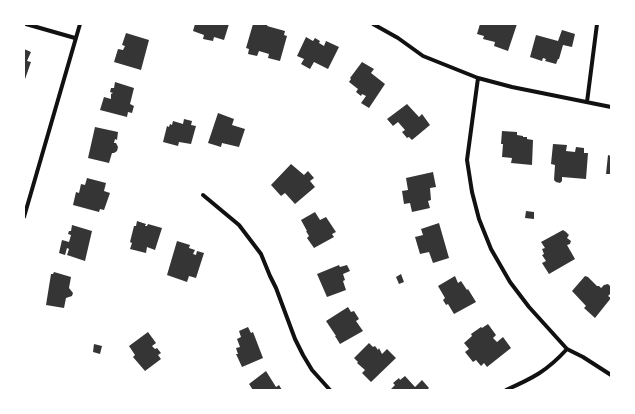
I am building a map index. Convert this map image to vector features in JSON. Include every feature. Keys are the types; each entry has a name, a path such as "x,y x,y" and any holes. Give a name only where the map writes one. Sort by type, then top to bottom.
{"street":[{"path":"26,24 75,38"},
{"path":"24,217 80,24"},
{"path":"373,24 398,38 423,56 478,78 512,87 611,106"},
{"path":"587,102 597,24"},
{"path":"478,78 467,160 478,219 491,249 510,282 529,308 567,349 583,357 611,375"},
{"path":"203,195 239,225 261,254 303,355 312,370 330,390"},
{"path":"506,390 537,376 555,362 567,349"}],"building":[{"path":"195,24 229,24 224,40 214,37 213,41 203,39 204,35 193,31"},
{"path":"253,24 268,24 267,26 285,31 284,35 287,36 280,61 268,58 269,54 259,51 257,56 248,54 249,49 246,48"},
{"path":"480,24 517,24 508,51 494,46 495,42 483,39 484,36 477,34"},
{"path":"562,30 575,34 572,47 563,45 556,64 545,61 546,59 543,58 542,61 530,57 536,35 558,41"},
{"path":"126,33 149,40 141,70 114,62 118,49 123,50 125,46 122,45"},
{"path":"306,37 313,41 315,38 324,46 326,41 339,47 328,69 314,62 310,69 301,64 304,59 297,56"},
{"path":"24,49 31,52 27,61 31,62 24,82"},
{"path":"362,62 374,69 371,73 385,84 369,108 361,103 366,96 362,94 361,96 356,92 358,89 349,82 351,79 350,78"},
{"path":"115,82 134,88 130,104 134,106 132,113 128,112 127,117 100,110 104,97 111,99 111,94 113,93 110,92 111,88 114,88"},
{"path":"407,104 419,117 422,114 430,125 412,140 409,137 407,138 402,132 405,130 398,122 393,126 387,119"},
{"path":"218,113 234,119 232,125 245,129 239,147 222,143 221,147 208,143"},
{"path":"184,119 192,121 191,125 196,126 191,144 179,142 178,146 163,142 167,126 169,127 170,124 172,125 173,121 183,124"},
{"path":"95,127 118,132 117,140 115,139 114,143 116,143 118,147 117,151 112,153 109,163 88,158"},
{"path":"502,131 517,132 517,135 533,140 532,165 511,163 512,158 502,157"},
{"path":"553,144 567,145 566,151 575,152 576,147 584,148 584,153 588,153 586,179 562,177 562,181 560,183 554,180 555,165 551,164"},
{"path":"608,155 611,156 611,174 606,174"},
{"path":"291,164 304,175 308,171 314,178 310,181 315,187 295,204 285,193 281,196 271,185"},
{"path":"433,172 436,187 430,188 431,200 428,201 430,208 412,212 410,203 404,204 402,191 408,190 406,178"},
{"path":"87,178 106,183 104,191 110,193 104,210 100,209 99,212 73,205 76,192 79,193 81,184 85,185"},
{"path":"526,211 534,212 534,219 525,218"},
{"path":"315,212 320,220 326,217 336,232 332,234 334,237 314,248 307,238 309,236 301,220"},
{"path":"137,221 146,224 145,226 148,224 162,228 155,250 147,247 146,253 130,249 134,226 136,226"},
{"path":"439,223 449,258 433,263 429,252 420,254 415,237 423,235 421,229"},
{"path":"72,225 92,231 85,261 67,255 69,249 67,248 65,255 59,253 62,240 69,242 71,235 68,234 69,231 71,231"},
{"path":"563,230 569,235 567,238 571,241 570,244 567,245 575,259 549,274 542,263 546,261 542,255 544,254 542,249 545,248 541,242"},
{"path":"177,241 190,245 189,248 195,250 193,254 196,255 197,251 204,253 196,278 189,276 187,282 167,275"},
{"path":"339,265 340,267 347,265 350,271 343,274 345,280 343,281 346,290 327,297 317,274"},
{"path":"54,272 71,277 69,288 73,293 72,296 66,298 64,308 46,305 51,274"},
{"path":"401,274 404,282 399,284 396,277"},
{"path":"455,276 458,283 461,281 476,302 454,314 448,304 446,305 443,300 445,298 438,286"},
{"path":"585,276 601,288 608,284 611,287 611,293 608,296 611,298 595,318 584,308 586,306 572,291"},
{"path":"348,307 351,312 354,311 359,319 356,321 363,331 340,344 326,321"},
{"path":"488,324 496,335 493,338 497,342 503,337 511,348 487,367 484,363 481,366 476,360 473,362 465,352 469,349 464,343 472,336 471,334"},
{"path":"248,327 251,333 253,332 263,358 242,367 236,354 238,354 236,348 240,347 237,339 241,337 239,331"},
{"path":"148,332 156,343 152,346 155,349 157,348 161,353 158,355 161,359 145,371 133,357 135,355 129,346"},
{"path":"369,343 373,347 375,346 378,350 379,348 382,354 387,349 396,358 371,382 362,373 365,370 354,358"},
{"path":"94,344 102,346 100,354 93,352"},
{"path":"266,371 276,387 279,385 282,390 253,390 249,384"},
{"path":"405,376 415,387 422,380 429,388 427,390 390,390 395,385 393,383 399,378 400,380"}]}
